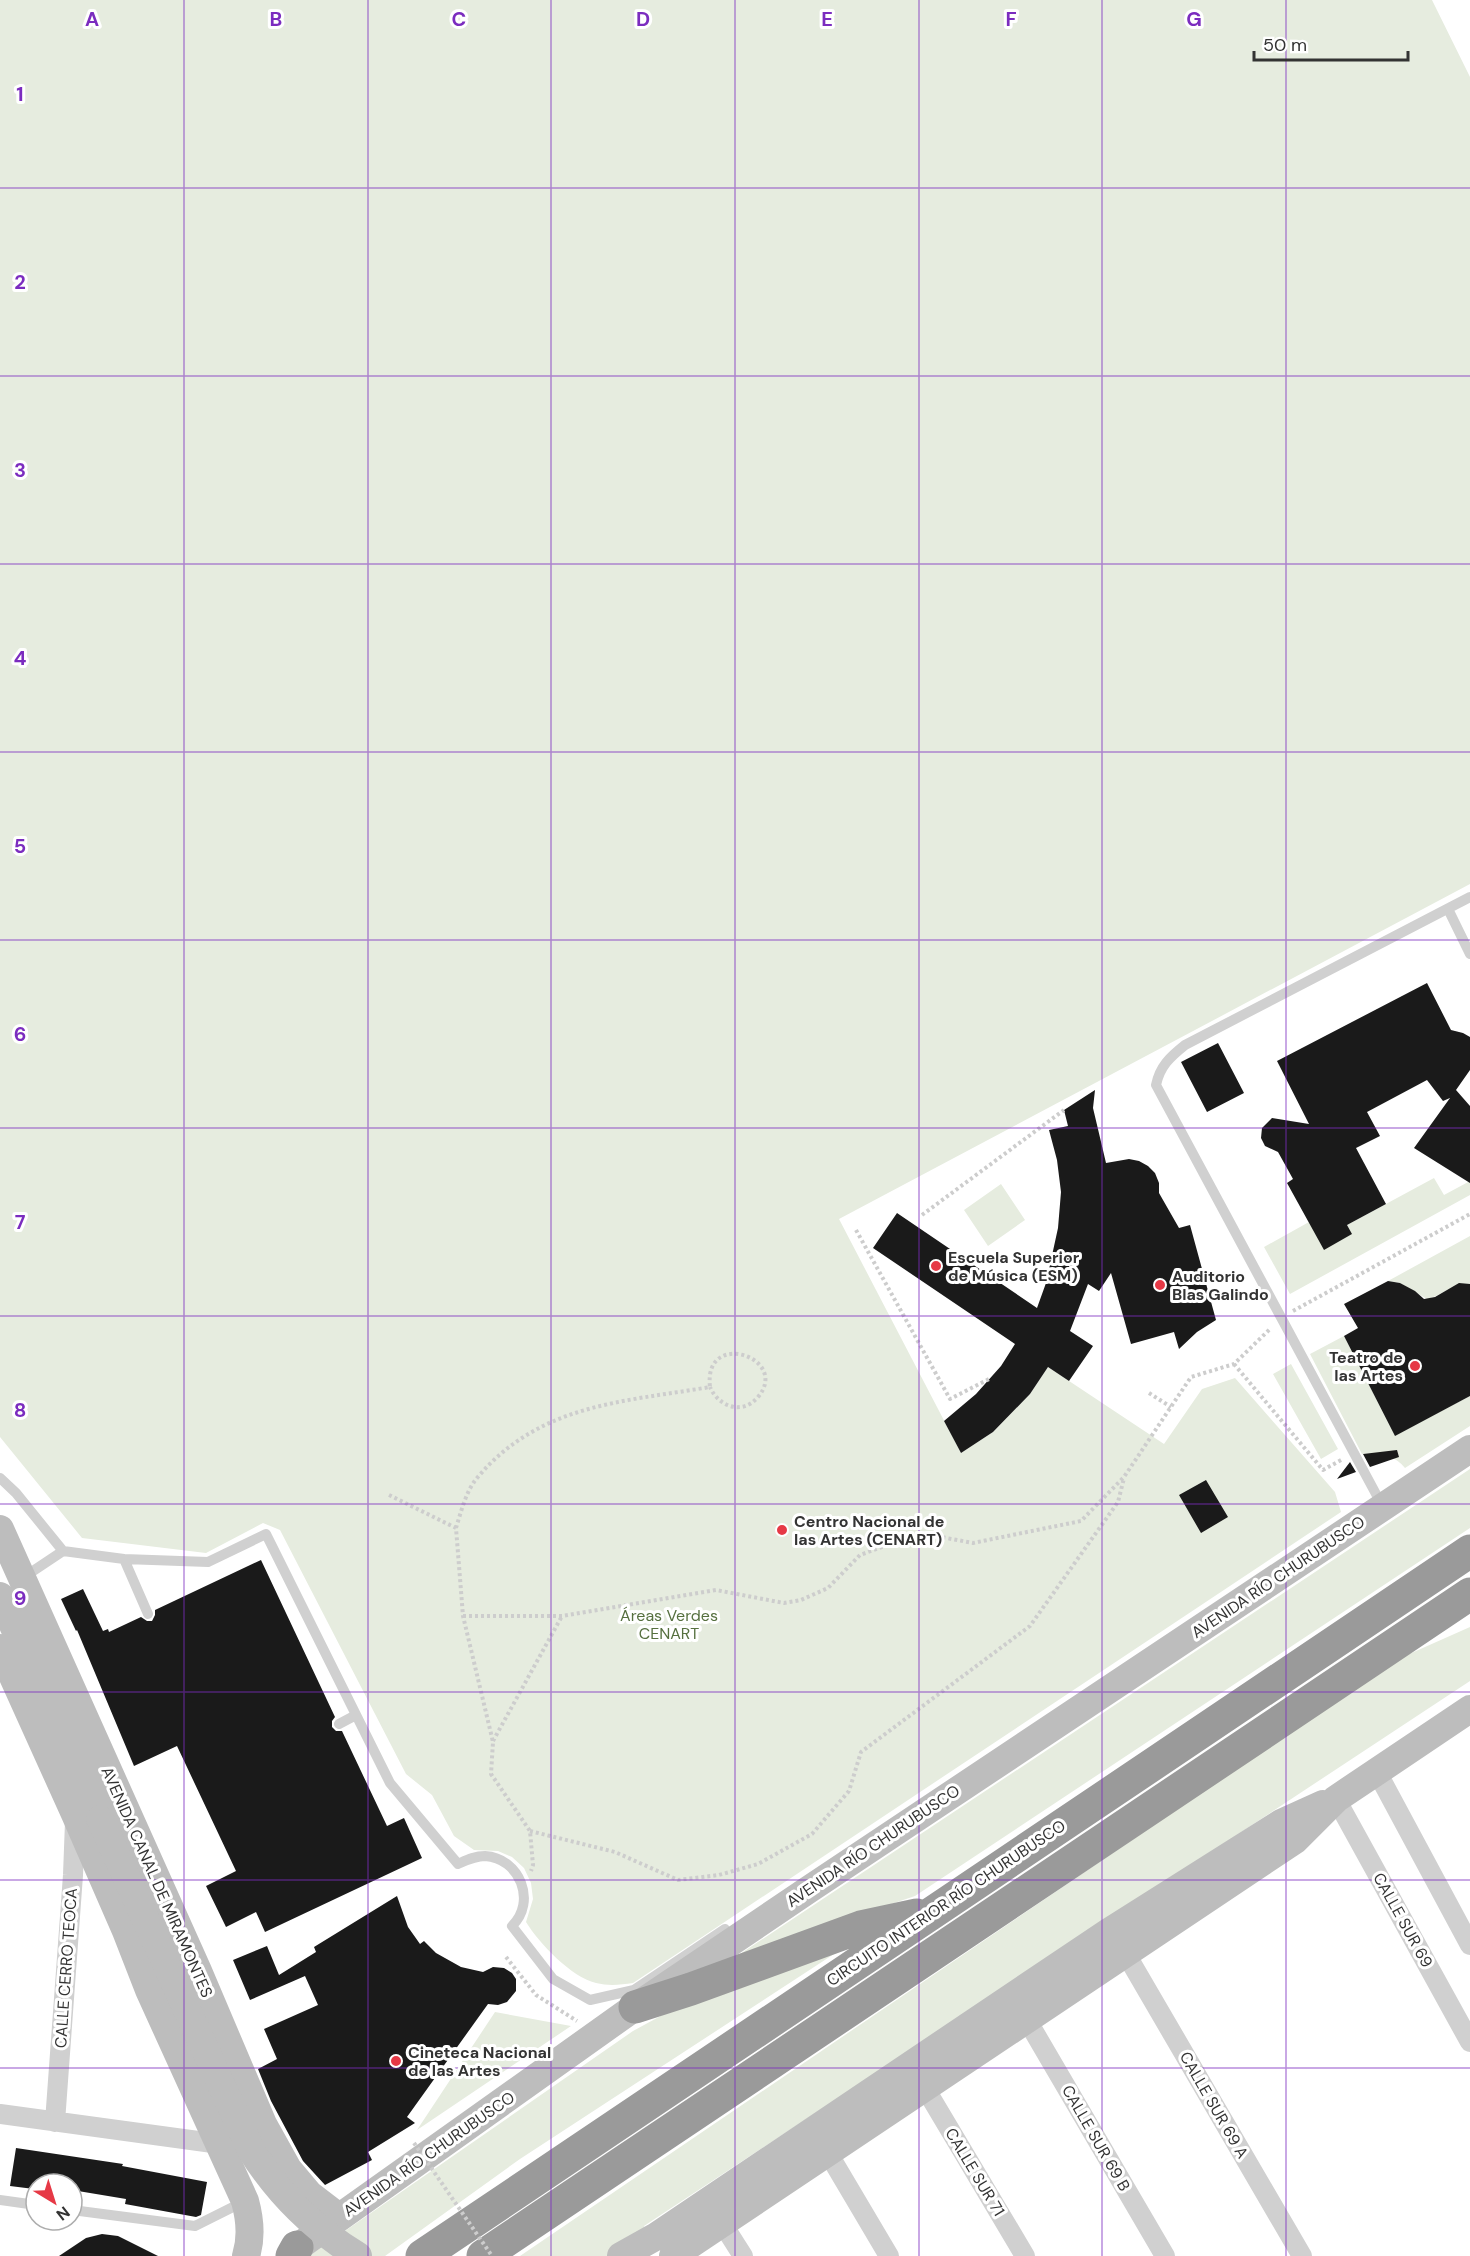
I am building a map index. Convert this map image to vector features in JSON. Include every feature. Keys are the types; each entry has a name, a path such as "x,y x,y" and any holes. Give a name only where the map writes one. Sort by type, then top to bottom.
{"highway":[{"name":"CIRCUITO INTERIOR RÍO CHURUBUSCO","path":"422,2256 1470,1551"},
{"path":"483,2256 1470,1594"},
{"path":"1422,1625 1470,1606"},
{"path":"635,2007 691,1989 861,1926 931,1912"}],"main road":[{"name":"AVENIDA RÍO CHURUBUSCO","path":"291,2253 635,2007 811,1887 1470,1449"},
{"name":"AVENIDA CANAL DE MIRAMONTES","path":"0,1529 11,1588 126,1931 149,1990 245,2201 250,2218 249,2246 246,2256"},
{"name":"AVENIDA CANAL DE MIRAMONTES","path":"11,1588 176,1922 263,2124 288,2169 309,2194 339,2217"},
{"name":"AVENIDA CANAL DE MIRAMONTES","path":"2,1656 88,1816"},
{"path":"621,2256 655,2237 1107,1933 1281,1823 1336,1799 1470,1709"},
{"path":"673,2256 1295,1840 1336,1799"},
{"path":"88,1816 250,2150 274,2185 296,2210 330,2238 358,2256"},
{"path":"126,1931 138,1942 154,1943 168,1936 176,1922"},
{"path":"149,1990 151,1972 164,1960 179,1958 198,1971"}],"street":[{"path":"1377,1772 1470,1945"},
{"name":"CALLE SUR 69","path":"1336,1799 1470,2042"},
{"name":"CALLE CERRO TEOCA","path":"55,2122 72,1887 88,1816"},
{"name":"CALLE SUR 69 A","path":"1126,1954 1302,2256"},
{"name":"CALLE SUR 69 B","path":"1026,2020 1165,2256"},
{"name":"CALLE SUR 71","path":"925,2088 1025,2256"},
{"path":"0,2114 220,2144"},
{"path":"828,2153 889,2256"},
{"path":"722,2223 743,2256"}],"lane":[{"path":"1383,1507 1156,1085 1159,1072 1167,1060 1185,1045 1470,897"},
{"path":"1448,909 1470,954"},
{"path":"0,1478 16,1493 63,1551"},
{"path":"11,1588 41,1564 63,1551 124,1559 208,1562 266,1534 390,1783 458,1864 471,1858 488,1856 501,1860 512,1868 524,1888 525,1901 522,1913 513,1926 553,1980 590,2000 634,1990 736,1921"},
{"path":"124,1559 148,1614"},
{"path":"339,1724 356,1715"},
{"path":"783,1894 811,1887"},
{"path":"0,2200 24,2203"},
{"path":"84,2212 195,2226 245,2201"}],"path":[{"path":"922,1215 1064,1110"},
{"path":"463,1616 562,1617 716,1590 784,1603 801,1600 828,1588 860,1555 920,1533 973,1543 1081,1521 1124,1477 1191,1377 1234,1364 1281,1318 1470,1214"},
{"path":"856,1230 951,1399 991,1378"},
{"path":"730,1354 747,1355 759,1364 764,1378 761,1393 746,1406 730,1407 723,1404 717,1400 710,1387 709,1379 714,1365 730,1354"},
{"path":"1234,1364 1323,1470 1354,1452"},
{"path":"524,1888 533,1865 530,1831 491,1774 493,1742 463,1616 456,1528 464,1503 476,1479 524,1436 552,1420 582,1409 710,1387"},
{"path":"1149,1393 1171,1407"},
{"path":"530,1831 615,1852 678,1880 719,1875 758,1864 812,1834 849,1791 861,1752 1030,1626 1118,1502 1124,1477"},
{"path":"389,1496 456,1528"},
{"path":"493,1742 562,1617"},
{"path":"507,1957 536,1995 577,2021"},
{"path":"414,2143 492,2256"}],"green space":[{"name":"Áreas Verdes CENART","path":"0,0 1432,0 1470,77 1470,884 839,1219 961,1453 993,1432 1030,1394 1048,1367 1164,1444 1202,1389 1235,1378 1335,1492 1341,1512 633,1983 605,1985 596,1983 586,1980 566,1967 539,1940 526,1922 533,1899 531,1883 524,1868 512,1857 498,1851 474,1850 454,1836 432,1795 406,1774 280,1530 263,1523 206,1553 82,1538 0,1437"},
{"path":"1434,1178 1444,1195 1470,1181 1470,1195 1290,1294 1264,1247 1309,1222 1324,1249 1351,1234 1347,1225"},
{"path":"1001,1184 1025,1220 988,1246 964,1210"},
{"path":"1470,1236 1470,1284 1458,1285 1427,1299 1400,1283 1388,1281"},
{"path":"1344,1336 1395,1435 1470,1396 1470,1426 1405,1468 1386,1455 1362,1454 1310,1354"},
{"path":"1291,1364 1338,1449 1321,1459 1273,1374"},
{"path":"1470,1469 1470,1528 915,1896 737,1956"},
{"path":"1470,1627 1470,1681 644,2226 656,2245 639,2256 520,2256 1398,1659"},
{"path":"857,1939 520,2159 385,2256 309,2256 633,2031 690,2000"},
{"path":"495,2012 571,2026 417,2130"}],"building":[{"path":"1427,983 1451,1030 1470,1037 1470,1070 1456,1090 1470,1106 1470,1183 1414,1148 1450,1098 1443,1101 1427,1080 1367,1112 1380,1136 1356,1148 1386,1204 1347,1225 1352,1234 1324,1250 1287,1183 1293,1179 1278,1152 1265,1146 1261,1138 1262,1128 1272,1118 1309,1124 1277,1061"},
{"path":"1218,1043 1244,1093 1207,1112 1181,1062"},
{"name":"Escuela Superior de Música (ESM)","path":"1095,1090 1093,1108 1106,1163 1129,1159 1139,1161 1155,1173 1159,1183 1159,1193 1179,1228 1190,1225 1216,1320 1197,1332 1179,1349 1174,1332 1131,1344 1111,1273 1099,1291 1088,1284 1070,1331 1093,1346 1069,1381 1048,1367 1030,1394 993,1432 961,1453 944,1421 976,1394 1001,1366 1015,1344 873,1248 897,1213 1037,1308 1046,1283 1058,1228 1061,1192 1057,1160 1049,1130 1068,1126 1064,1110"},
{"name":"Teatro de las Artes","path":"1388,1281 1400,1283 1424,1299 1435,1297 1459,1283 1470,1284 1470,1396 1395,1436 1344,1336 1358,1328 1344,1304"},
{"path":"1397,1450 1399,1457 1370,1467 1363,1454"},
{"path":"1350,1462 1356,1472 1337,1479"},
{"path":"1206,1480 1228,1517 1201,1533 1179,1495"},
{"path":"261,1560 335,1717 332,1727 336,1731 342,1731 387,1826 404,1818 422,1858 265,1932 256,1912 226,1927 206,1886 236,1871 177,1746 134,1766 77,1630 61,1599 83,1589 103,1631 108,1629 109,1632 141,1617 152,1621 155,1610"},
{"name":"Cineteca Nacional de las Artes","path":"397,1896 408,1927 420,1944 424,1941 436,1953 461,1967 483,1972 493,1967 504,1968 516,1979 516,1991 507,2002 498,2005 488,2004 407,2117 415,2123 368,2152 372,2160 325,2185 303,2161 271,2101 258,2069 277,2059 264,2029 318,2005 305,1976 250,2000 233,1960 267,1946 279,1975 316,1952 314,1947"},
{"path":"16,2148 123,2164 122,2166 207,2182 201,2215 196,2217 125,2204 126,2199 84,2192 84,2172 24,2172 24,2188 10,2186"},
{"path":"102,2234 118,2236 158,2256 59,2256 86,2238"}],"place":[{"name":"Escuela Superior de Música (ESM)","path":"936,1266"},
{"name":"Auditorio Blas Galindo","path":"1160,1285"},
{"name":"Teatro de las Artes","path":"1415,1366"},
{"name":"Centro Nacional de las Artes (CENART)","path":"782,1530"},
{"name":"Cineteca Nacional de las Artes","path":"396,2061"}]}
